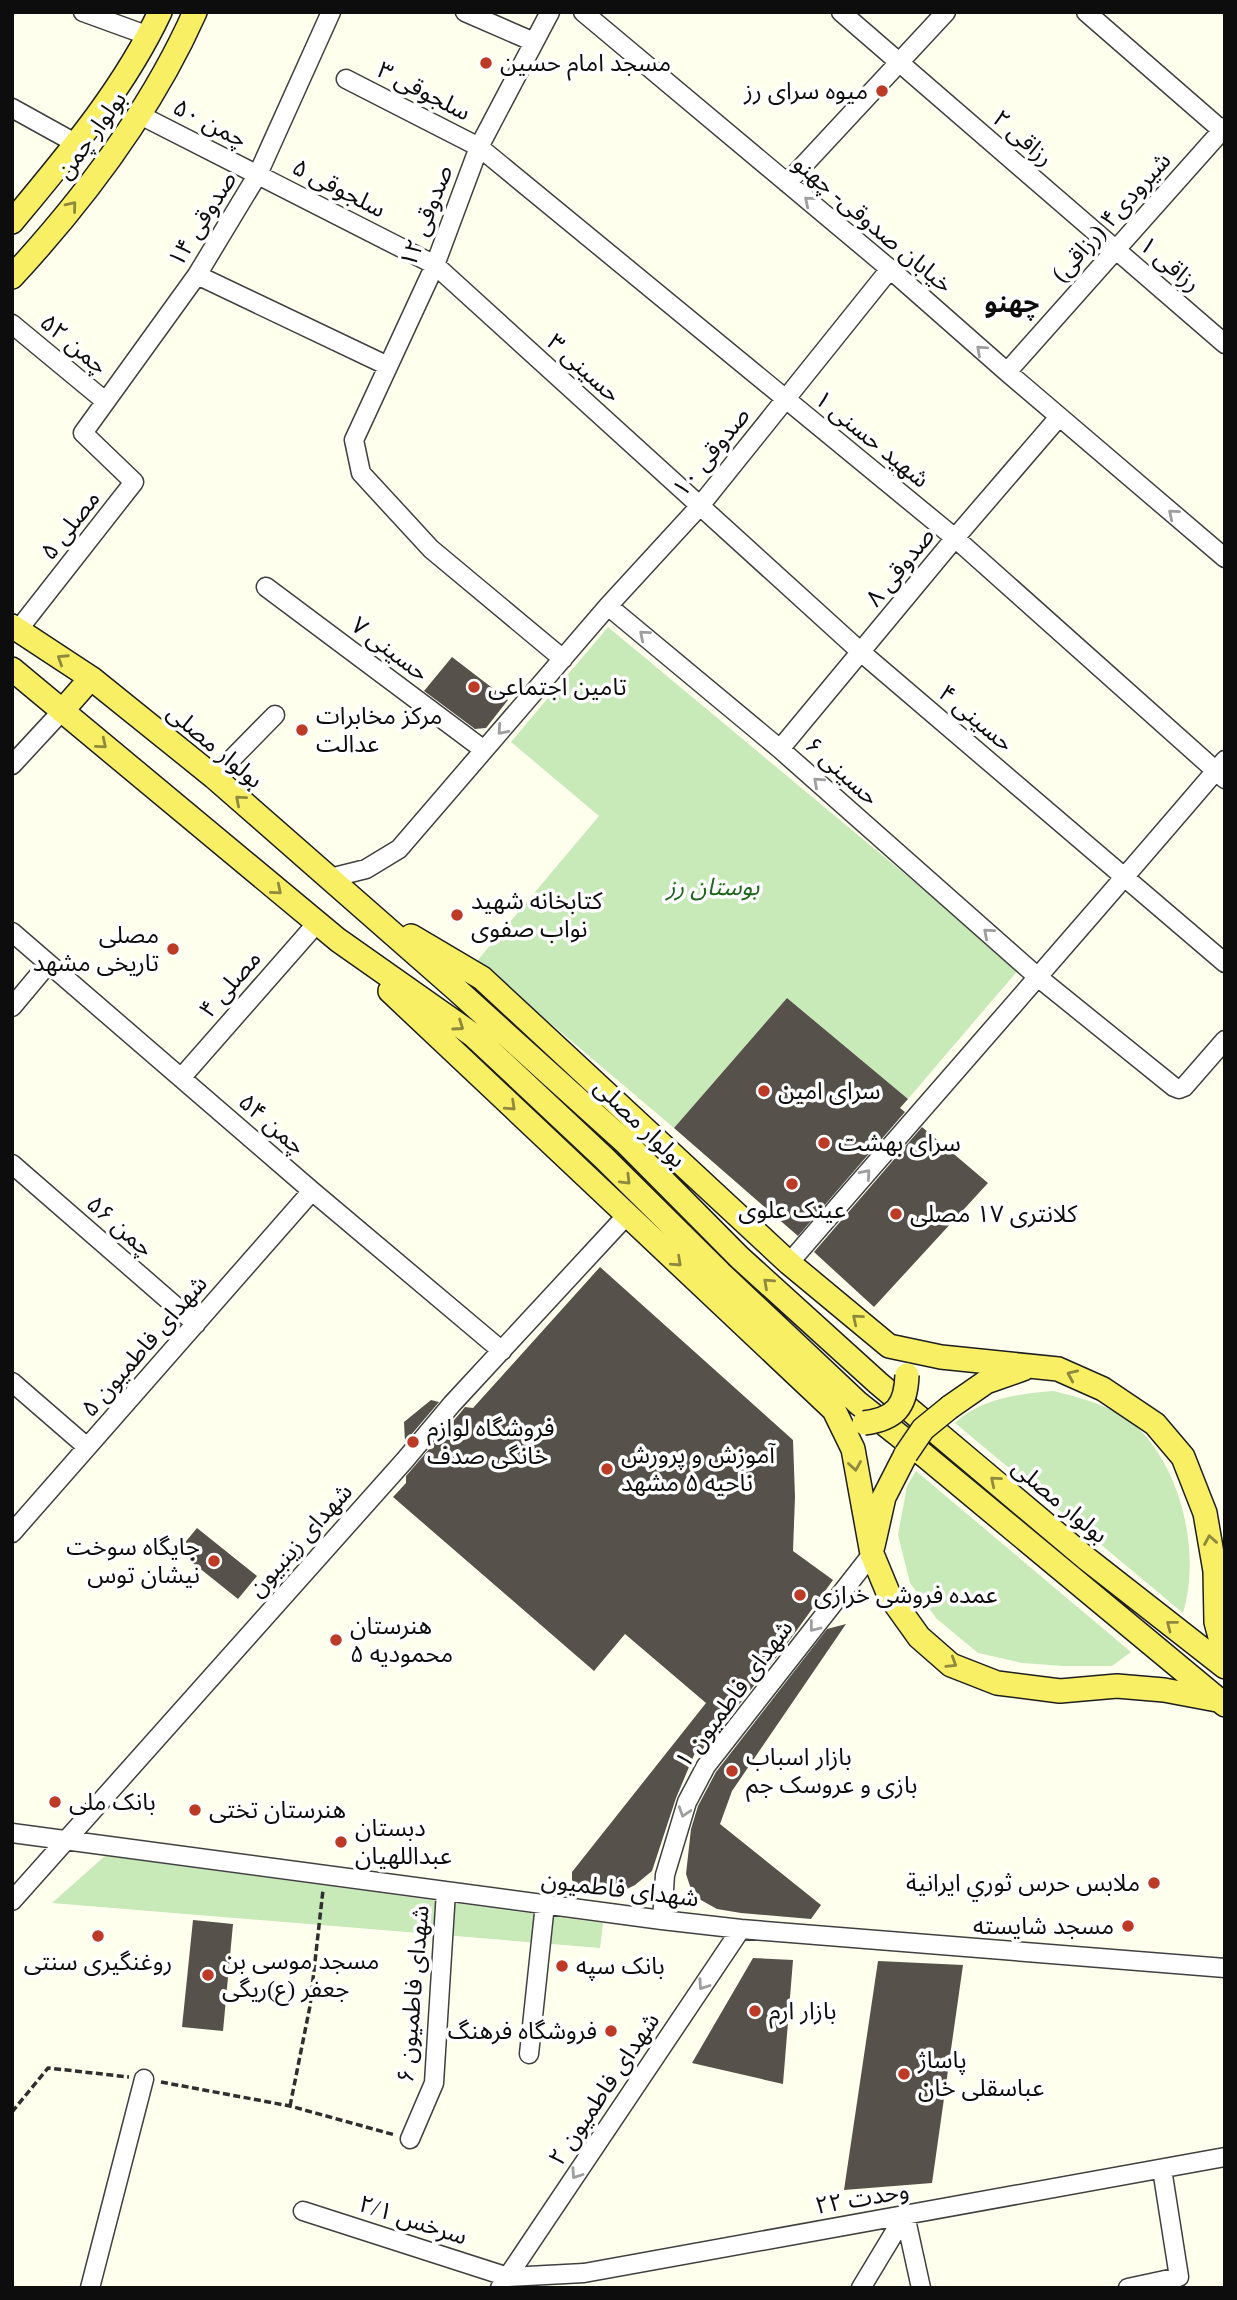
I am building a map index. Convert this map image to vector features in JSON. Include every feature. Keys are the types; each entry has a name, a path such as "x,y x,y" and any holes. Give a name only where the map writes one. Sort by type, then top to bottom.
{"main road":[{"name":"بولوار چمن","path":"12,223 77,144 149,36 160,12"},
{"name":"بولوار چمن","path":"12,277 41,246 140,115 175,56 195,12"},
{"path":"12,223 41,246"},
{"name":"بولوار مصلی","path":"15,628 91,678 214,777 625,1142 739,1257 878,1383 1087,1559 1225,1667"},
{"name":"بولوار مصلی","path":"12,669 338,940 472,1035 604,1157 720,1273 858,1403 1222,1703"},
{"path":"62,711 91,678"},
{"path":"338,940 834,1410 863,1423 882,1420 897,1410 906,1393 907,1375 890,1346 789,1263 482,978 365,909"},
{"path":"890,1346 941,1357 1058,1369 1103,1389 1155,1424 1183,1457 1205,1513 1215,1572 1216,1622 1225,1656"},
{"path":"872,1553 884,1497 906,1454 923,1429 986,1382 1029,1367"},
{"path":"834,1410 853,1449 872,1553 889,1595 919,1637 951,1665 998,1683 1060,1691 1117,1686 1164,1690 1222,1703"}],"street":[{"path":"83,12 149,36"},
{"name":"صدوقی ۱۴","path":"134,482 83,433 197,275 258,174 331,12"},
{"path":"464,12 534,42"},
{"name":"صدوقی ۱۲","path":"550,12 479,147 435,265 354,440 361,473 431,549 563,659"},
{"name":"خیابان صدوقی- چهنو","path":"583,12 890,269 1225,558"},
{"name":"رزاقی ۲","path":"841,12 1115,250"},
{"path":"787,183 946,12"},
{"path":"1086,12 1224,130"},
{"name":"سلجوقی ۳","path":"346,79 479,147"},
{"path":"12,108 77,144"},
{"name":"چمن ۵۰","path":"140,115 258,174"},
{"name":"شیرودی۴ (رزاقی)","path":"1007,372 1224,130"},
{"name":"شهید حسنی ۱","path":"479,147 955,538 1222,770"},
{"name":"سلجوقی ۵","path":"258,174 435,265"},
{"name":"رزاقی ۱","path":"1115,250 1225,344"},
{"name":"حسینی ۳","path":"435,265 699,507"},
{"name":"صدوقی ۱۰","path":"330,878 366,869 399,849 608,606 699,507 890,269"},
{"path":"197,275 388,366"},
{"name":"چمن ۵۲","path":"12,324 105,401"},
{"name":"صدوقی ۸","path":"780,749 1059,417"},
{"name":"مصلی ۵","path":"15,628 134,482"},
{"name":"حسینی ۴","path":"699,507 862,653 1225,963"},
{"name":"حسینی ۷","path":"266,587 484,750"},
{"name":"حسینی ۶","path":"608,606 780,749 1039,978 1179,1089 1184,1087 1225,1040"},
{"path":"12,765 62,711"},
{"path":"214,777 275,715"},
{"path":"789,1263 920,1110 1222,770"},
{"name":"مصلی ۴","path":"181,1078 317,923"},
{"name":"چمن ۵۴","path":"12,932 502,1351"},
{"path":"12,1007 48,964"},
{"name":"چمن ۵۶","path":"12,1164 196,1324"},
{"name":"شهدای فاطمیون ۵","path":"12,1533 312,1191"},
{"name":"شهدای زینبیون","path":"12,1901 452,1404 627,1214"},
{"path":"12,1382 87,1447"},
{"name":"شهدای فاطمیون ۱","path":"662,1920 665,1875 687,1802 706,1766 872,1553"},
{"name":"شهدای فاطمیون","path":"12,1833 741,1929 1225,1968"},
{"name":"شهدای فاطمیون ۶","path":"410,2139 434,2083 446,1891"},
{"path":"529,2054 545,1904"},
{"name":"شهدای فاطمیون ۲","path":"504,2282 741,1929"},
{"path":"90,2288 144,2079"},
{"name":"وحدت ۲۲","path":"504,2282 584,2273 1225,2157"},
{"path":"1128,2288 1179,2277 1162,2169"},
{"name":"سرخس ۲/۱","path":"303,2211 504,2282"},
{"path":"861,2288 905,2215"},
{"path":"905,2215 921,2288"}],"path":[{"path":"290,2106 310,2006 325,1874"},
{"path":"12,2112 48,2068 144,2079 290,2106 410,2139"}],"green space":[{"name":"بوستان رز","path":"608,627 1019,969 908,1099 787,998 674,1128 477,961 599,816 511,742"},
{"path":"1053,1391 1097,1404 1128,1420 1153,1445 1166,1466 1184,1514 1188,1540 1190,1565 1183,1613 955,1423 977,1408 1001,1399"},
{"path":"916,1471 1131,1652 1112,1666 1022,1663 978,1653 937,1619 910,1583 898,1535 907,1486"},
{"path":"105,1856 603,1923 600,1948 52,1903"}],"building":[{"path":"452,657 508,700 486,728 475,729 424,691"},
{"path":"787,998 908,1099 900,1108 905,1112 798,1236 674,1128"},
{"name":"کلانتری ۱۷ مصلی","path":"922,1127 988,1183 874,1307 814,1252"},
{"name":"آموزش و پرورش ناحیه ۵ مشهد","path":"600,1267 793,1440 793,1551 833,1580 701,1753 702,1749 697,1748 676,1798 652,1871 627,1889 575,1884 572,1872 706,1703 625,1634 594,1671 393,1497 406,1483 406,1476 465,1407 473,1408"},
{"path":"431,1400 439,1402 405,1442 404,1422"},
{"path":"197,1528 257,1576 238,1599 178,1551"},
{"name":"بازار اسباب بازی و عروسک جم","path":"846,1624 732,1791 720,1824 821,1905 811,1919 717,1909 699,1899 691,1889 686,1874 691,1829 698,1806 716,1772 827,1629"},
{"name":"مسجد موسی بن جعفر (ع)ریگی","path":"193,1920 233,1924 223,2031 182,2027"},
{"name":"بازار ارم","path":"753,1958 793,1960 783,2084 692,2063"},
{"name":"پاساژ عباسقلی خان","path":"878,1961 963,1965 932,2183 844,2190"}],"place":[{"name":"مسجد امام حسین","path":"486,63"},
{"name":"میوه سرای رز","path":"882,91"},
{"name":"تامین اجتماعی","path":"474,687"},
{"name":"مرکز مخابرات عدالت","path":"302,730"},
{"name":"کتابخانه شهید نواب صفوی","path":"457,915"},
{"name":"مصلی تاریخی مشهد","path":"173,949"},
{"name":"سرای امین","path":"764,1091"},
{"name":"سرای بهشت","path":"824,1143"},
{"name":"عینک علوی","path":"792,1184"},
{"name":"کلانتری ۱۷ مصلی","path":"896,1214"},
{"name":"فروشگاه لوازم خانگی صدف","path":"413,1442"},
{"name":"آموزش و پرورش ناحیه ۵ مشهد","path":"607,1469"},
{"name":"جایگاه سوخت نیشان توس","path":"214,1561"},
{"name":"عمده فروشی خرازی","path":"800,1595"},
{"name":"هنرستان محمودیه ۵","path":"336,1640"},
{"name":"بازار اسباب بازی و عروسک جم","path":"732,1771"},
{"name":"بانک ملی","path":"55,1802"},
{"name":"هنرستان تختی","path":"195,1810"},
{"name":"دبستان عبداللهیان","path":"341,1842"},
{"name":"ملابس حرس ثوري ايرانية","path":"1154,1883"},
{"name":"مسجد شایسته","path":"1128,1926"},
{"name":"روغنگیری سنتی","path":"98,1936"},
{"name":"بانک سپه","path":"562,1966"},
{"name":"مسجد موسی بن جعفر (ع)ریگی","path":"208,1975"},
{"name":"بازار ارم","path":"755,2011"},
{"name":"فروشگاه فرهنگ","path":"611,2031"},
{"name":"پاساژ عباسقلی خان","path":"904,2074"}],"district":[{"name":"چهنو","path":"1012,303"}]}
